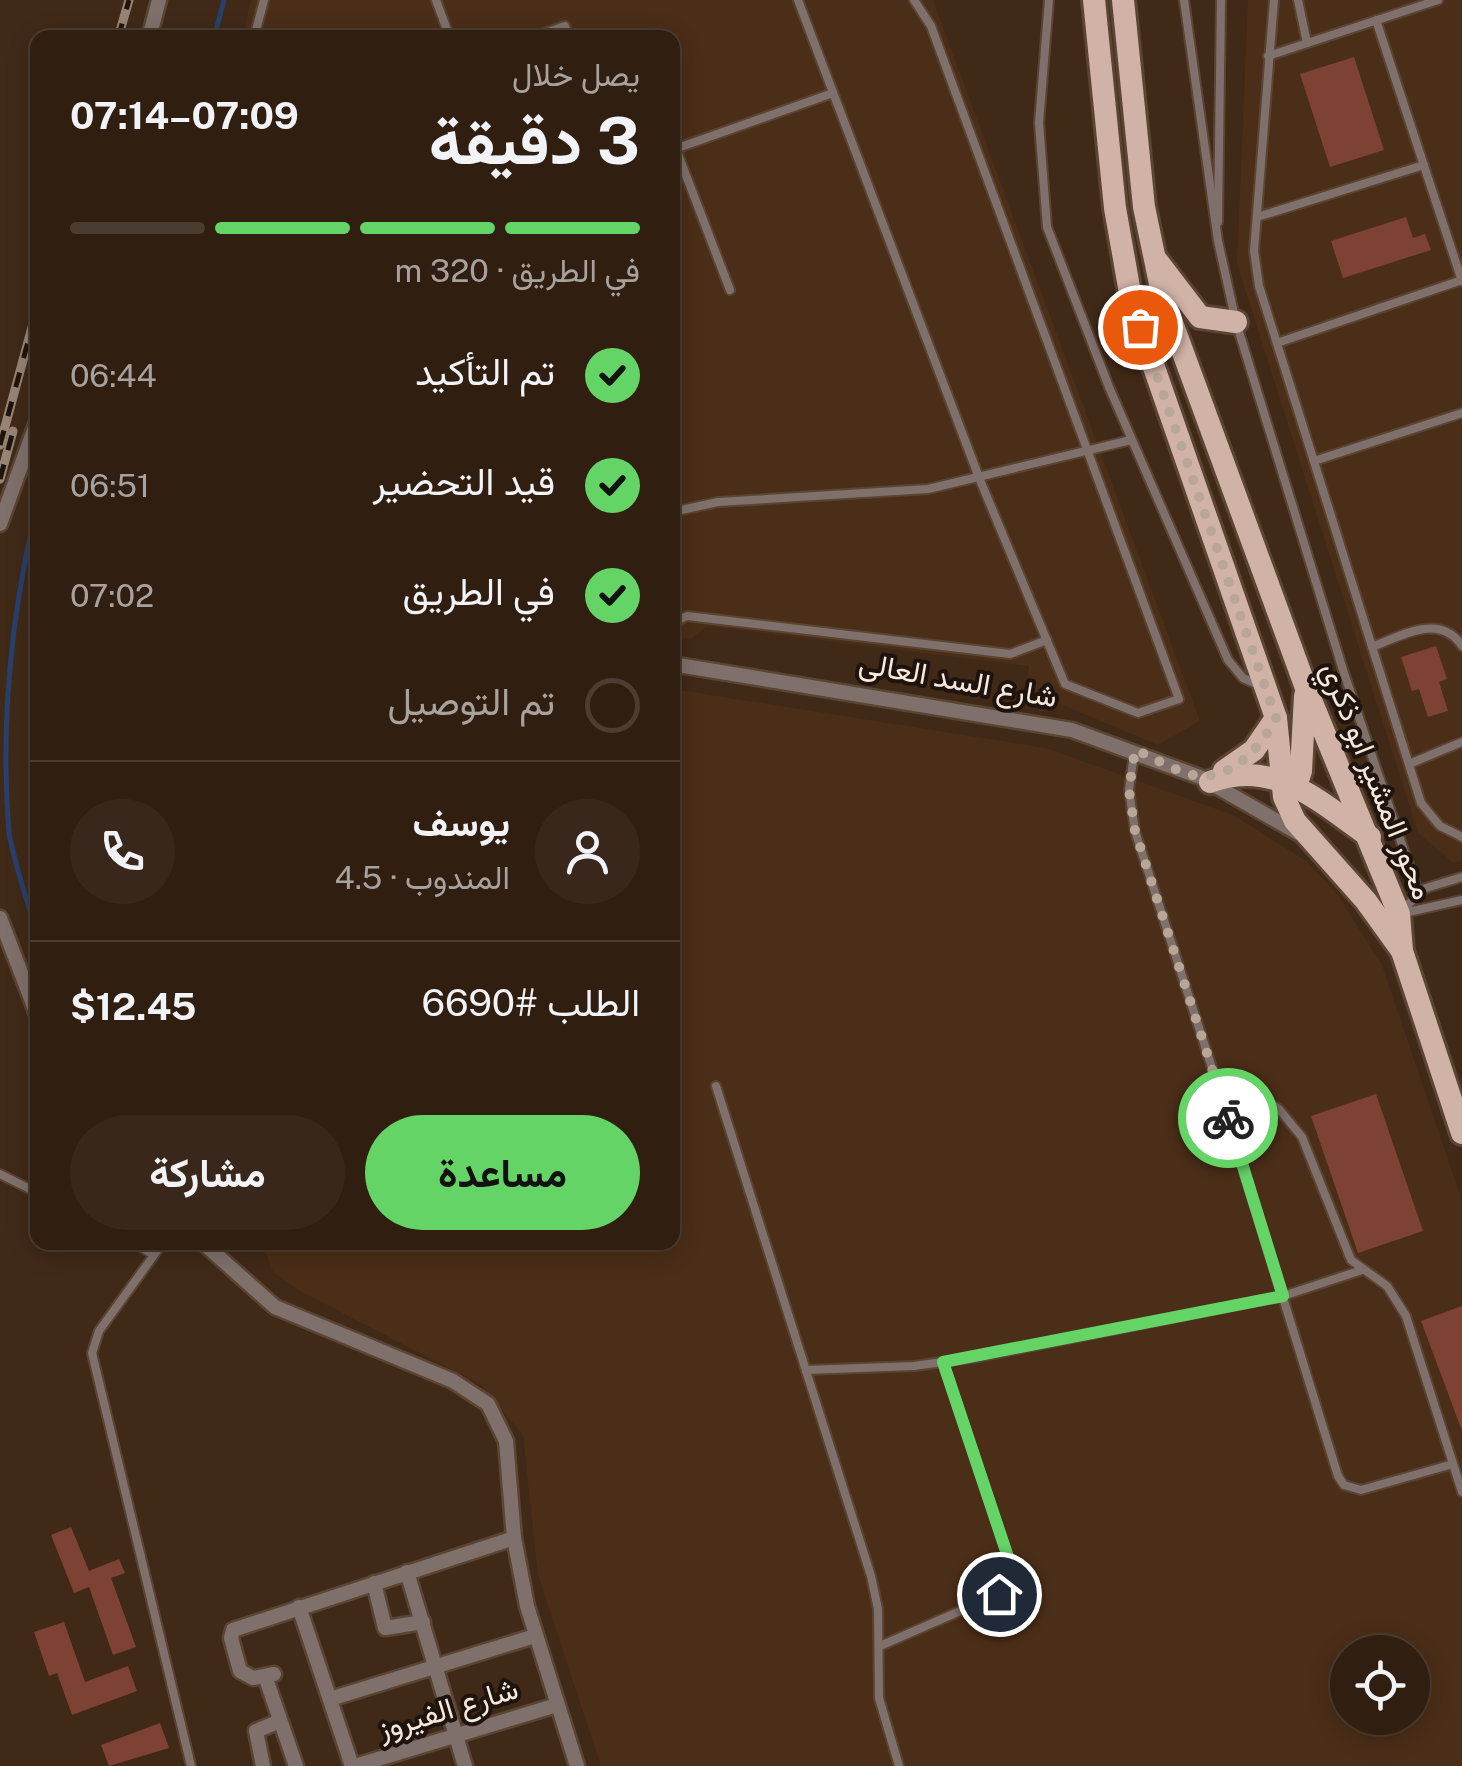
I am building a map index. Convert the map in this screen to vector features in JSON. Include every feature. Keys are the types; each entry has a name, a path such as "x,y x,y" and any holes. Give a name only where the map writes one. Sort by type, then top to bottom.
{"main road":[{"name":"محور المشير ابو ذكري","path":"1094,0 1115,208 1132,304 1276,718 1294,820 1402,951"},
{"name":"محور المشير ابو ذكري","path":"1123,0 1152,253 1177,342 1306,688 1399,914 1402,951"},
{"path":"1152,253 1200,317 1236,322"},
{"path":"1287,787 1301,771 1306,688"},
{"path":"1212,783 1244,760 1276,718"},
{"path":"1212,783 1245,773 1287,787 1370,837"},
{"path":"1402,951 1462,1134"}],"street":[{"path":"151,30 159,0"},
{"path":"0,524 30,444"},
{"name":"شارع السد العالى","path":"680,665 1040,722 1135,750 1212,783 1314,842"},
{"path":"0,918 30,996"},
{"path":"211,1250 275,1306 453,1381 488,1404 506,1442 514,1538 535,1636 577,1766"},
{"path":"296,1766 269,1675 254,1678 240,1671 231,1638 237,1627 514,1538"},
{"path":"407,1572 465,1766"},
{"path":"374,1583 385,1628 422,1622"},
{"path":"299,1607 354,1766"},
{"path":"330,1699 535,1636"},
{"name":"شارع الفيروز","path":"354,1766 557,1705"},
{"path":"263,1766 256,1731 280,1721"}],"lane":[{"path":"256,30 264,0"},
{"path":"436,0 447,30"},
{"path":"798,0 980,480 1065,684 1138,713 1178,700 931,26 914,0"},
{"path":"1049,0 1039,122 1047,227 1131,440 1228,660 1243,678 1266,688"},
{"path":"1184,0 1218,241 1236,322 1343,670 1418,892"},
{"path":"1218,241 1221,0"},
{"path":"1274,0 1256,217 1256,268 1408,764 1428,816 1462,837"},
{"path":"1298,0 1307,43"},
{"path":"1268,56 1438,0"},
{"path":"1277,343 1462,280 1376,20"},
{"path":"680,148 834,93"},
{"path":"680,165 730,290"},
{"path":"1256,217 1424,165"},
{"path":"1314,462 1462,413"},
{"path":"680,510 718,502 928,489 980,480 1131,440"},
{"path":"680,620 688,616 1010,654 1047,640"},
{"path":"1372,647 1423,628 1453,634 1462,646"},
{"path":"1408,764 1462,742"},
{"path":"1135,750 1129,790 1135,831 1344,1485 1361,1490 1452,1464"},
{"path":"1399,914 1418,892 1462,876"},
{"path":"1399,914 1462,900"},
{"path":"1215,1077 1278,1108 1302,1137 1344,1248 1362,1270 1387,1286 1406,1316 1462,1492"},
{"path":"716,1086 871,1576 880,1646 879,1698 899,1766"},
{"path":"0,1174 30,1189"},
{"path":"147,1250 154,1254"},
{"path":"157,1250 99,1331 92,1353 190,1766"},
{"path":"806,1370 943,1362 1283,1296 1362,1270"},
{"path":"880,1646 999,1594 1012,1581 1012,1569 943,1362"}],"shaded area":[{"path":"251,0 933,0 1200,721 1158,745 1027,690 1029,666 707,626 691,639 680,637 680,30 244,30"},
{"path":"1248,0 1462,0 1462,860 1454,863 1418,833 1237,264"},
{"path":"680,690 1046,748 1233,815 1306,861 1337,894 1382,965 1462,1201 1462,1766 601,1766 538,1575 523,1435 480,1384 300,1291 273,1272 265,1250 680,1250"}],"building":[{"path":"1354,57 1384,150 1330,167 1300,74"},
{"path":"1406,217 1413,238 1425,234 1431,250 1343,278 1331,241"},
{"path":"1436,646 1447,679 1439,682 1448,711 1428,717 1419,689 1412,691 1401,657"},
{"path":"1376,1094 1423,1231 1358,1253 1311,1116"},
{"path":"1462,1306 1462,1427 1461,1428 1421,1321"},
{"path":"71,1527 89,1571 119,1559 125,1573 111,1578 136,1647 113,1655 89,1587 74,1593 51,1535"},
{"path":"64,1622 85,1682 128,1666 137,1691 72,1715 57,1673 49,1676 34,1632"},
{"path":"160,1723 169,1748 109,1766 101,1745"}],"waterway":[{"path":"216,30 224,0"},
{"path":"30,538 10,667 6,750 9,834 30,910"}],"railway":[{"path":"120,30 129,0"},
{"path":"0,445 30,334"},
{"path":"0,479 13,431"}],"way so far":[{"path":"1140,327 1276,718 1244,760 1218,774 1200,777 1135,750 1129,790 1135,831 1228,1118"}],"route":[{"path":"999,1594 1012,1581 1012,1569 943,1362 1283,1296 1228,1118"}]}
